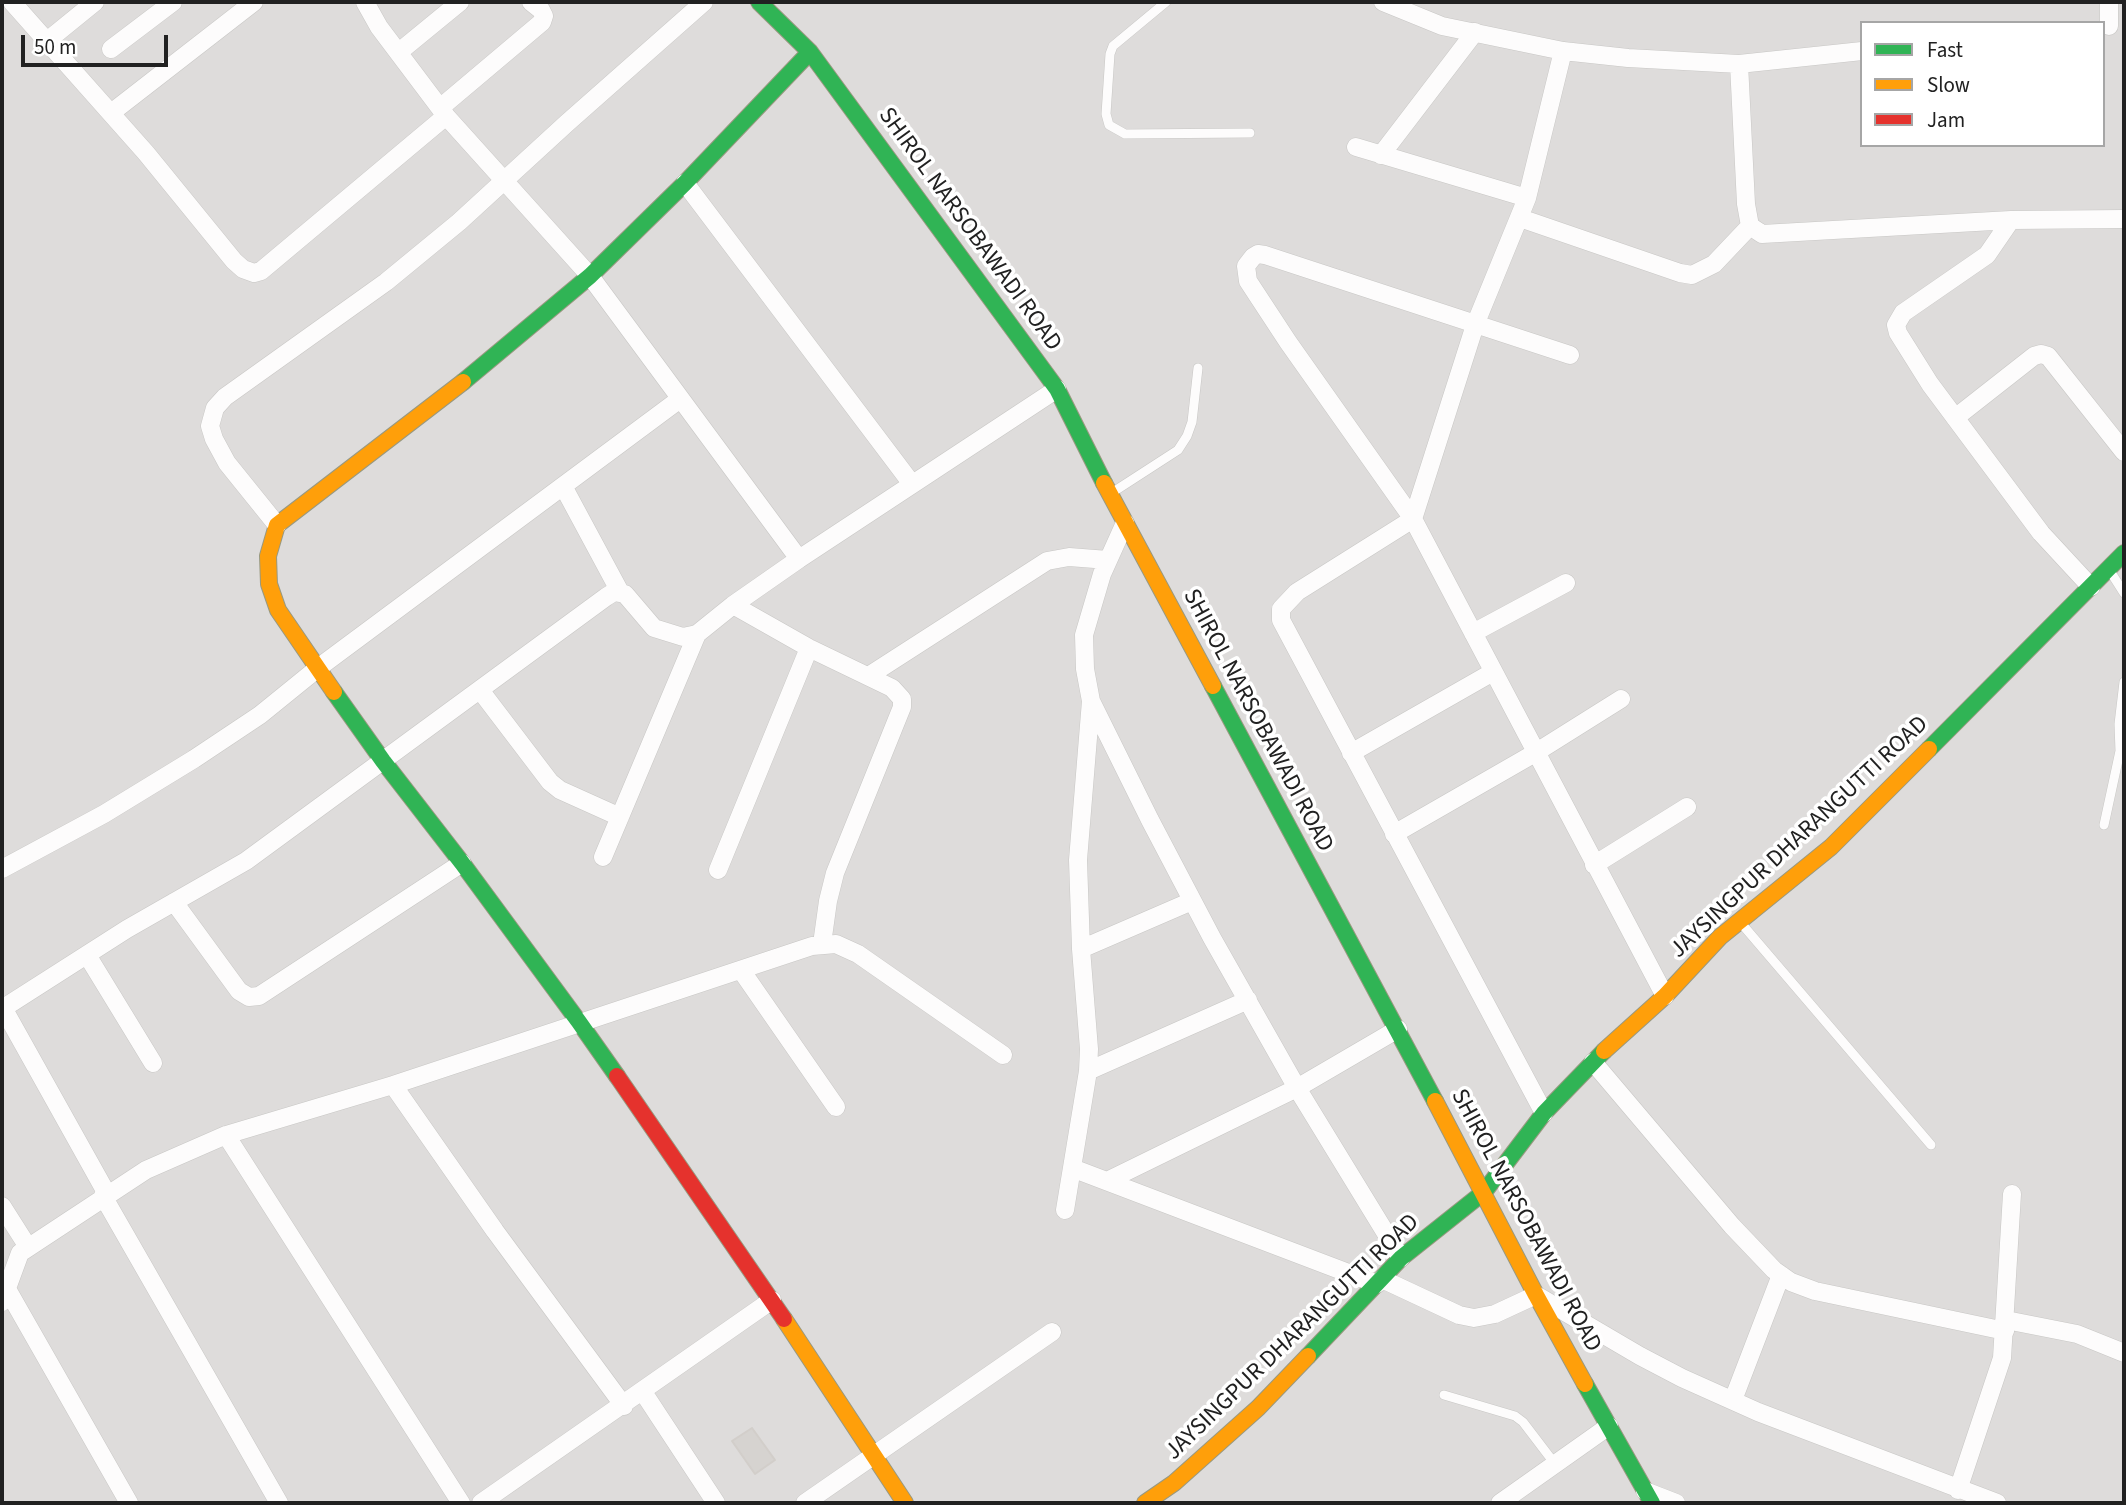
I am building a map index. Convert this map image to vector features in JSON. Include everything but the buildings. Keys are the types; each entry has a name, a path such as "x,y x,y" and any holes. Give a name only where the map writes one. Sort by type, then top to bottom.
{"street":[{"path":"47,41 95,2"},
{"path":"111,49 173,2"},
{"path":"111,113 233,8 254,2"},
{"path":"365,2 379,27 443,112 590,276 799,559"},
{"path":"399,52 460,2"},
{"path":"15,3 146,153 234,261 243,269 254,273 261,271 542,22 544,16 541,10 531,2"},
{"path":"276,525 227,463 214,439 210,426 215,408 225,397 386,282 459,222 704,2"},
{"name":"SHIROL NARSOBAWADI ROAD","path":"759,2 810,52 1057,390 1110,495 1398,1029 1536,1295 1649,1497"},
{"path":"1383,2 1442,26 1563,51 1628,58 1739,64 1860,51"},
{"path":"2109,2 2112,27"},
{"path":"1381,155 1475,32"},
{"path":"1544,1113 1281,620 1281,609 1297,592 1413,519 1475,325 1527,198 1563,51"},
{"path":"810,52 685,183 590,276 492,360 276,525 268,556 269,584 278,610 318,668 383,761 462,863 579,1023 772,1300 905,1503"},
{"path":"1739,64 1745,204 1750,226 1762,234 2011,220 2124,219"},
{"path":"1356,147 1527,198"},
{"path":"685,183 912,484"},
{"path":"1520,218 1692,275 1714,264 1750,226"},
{"path":"2011,220 1987,255 1903,313 1896,326 1930,384 1955,418 2041,533 2091,587"},
{"path":"1570,355 1265,255 1253,257 1246,266 1248,281 1288,342 1413,519 1665,996"},
{"path":"1955,418 2034,356 2041,354 2048,356 2124,452"},
{"path":"563,486 620,592 625,594 654,628 683,637 697,634 799,559 1057,390"},
{"path":"2,869 104,814 194,760 260,715 318,668 680,399"},
{"path":"1065,1210 1088,1071 1089,1049 1081,949 1078,860 1091,701 1085,669 1083,635 1108,560 1125,523"},
{"name":"JAYSINGPUR DHARANGUTTI ROAD","path":"1145,1503 1174,1483 1258,1408 1401,1258 1484,1192 1544,1113 1593,1062 1665,996 1720,937 1831,847 2124,553"},
{"path":"870,676 1047,561 1069,557 1108,560"},
{"path":"1473,633 1566,583"},
{"path":"279,1503 2,1008 247,860 606,597 620,592"},
{"path":"733,605 809,648 870,676 898,693 902,699 902,707 835,873 822,944"},
{"path":"603,856 697,634"},
{"path":"718,870 809,648"},
{"path":"1351,753 1493,672"},
{"path":"480,690 550,782 560,790 620,817"},
{"path":"1394,834 1535,753 1621,699"},
{"path":"1091,701 1192,901 1297,1088 1401,1258"},
{"path":"1594,864 1687,807"},
{"path":"174,902 239,991 249,996 259,996 462,863"},
{"path":"1081,949 1192,901"},
{"path":"129,1503 4,1296 20,1253 146,1170 226,1135 393,1085 822,944 836,944 858,954 1003,1055"},
{"path":"88,955 153,1063"},
{"path":"741,970 836,1107"},
{"path":"1088,1071 1248,1000"},
{"path":"1107,1181 1297,1088 1398,1029"},
{"path":"1593,1062 1732,1226 1791,1282 1815,1290 2006,1326 2077,1334 2124,1353"},
{"path":"393,1085 495,1231 624,1406"},
{"path":"226,1135 461,1503"},
{"path":"1072,1168 1380,1281 1459,1315 1474,1318 1495,1314 1536,1295 1640,1356 1733,1401 1997,1503"},
{"path":"1958,1490 2003,1358 2012,1194"},
{"path":"2,1206 28,1247"},
{"path":"1733,1401 1781,1275"},
{"path":"481,1503 624,1406 772,1300"},
{"path":"805,1503 1052,1332"},
{"path":"643,1392 716,1503"},
{"path":"1500,1503 1609,1426"},
{"path":"1649,1497 1676,1503"}],"lane":[{"path":"1166,2 1113,46 1110,54 1106,114 1109,124 1125,134 1250,133"},
{"path":"1110,495 1178,450 1192,422 1198,368"},
{"path":"2108,569 2124,593"},
{"path":"2104,825 2120,751 2119,724 2124,682"},
{"path":"1740,921 1931,1145"},
{"path":"1444,1395 1515,1416 1523,1422 1555,1464"}],"shaded area":[{"path":"2,2 2124,2 2124,1503 2,1503"}],"traffic: fast":[{"path":"759,2 810,52 1057,389 1104,483"},
{"path":"463,382 590,276 685,183 810,52"},
{"path":"1929,749 2124,553"},
{"path":"1213,686 1435,1101"},
{"path":"334,692 617,1076"},
{"path":"1308,1356 1401,1258 1484,1192 1544,1113 1604,1051"},
{"path":"1585,1384 1652,1503"}],"traffic: slow":[{"path":"334,692 278,610 269,584 268,556 277,525 463,382"},
{"path":"1104,483 1213,686"},
{"path":"1604,1051 1665,996 1720,937 1831,847 1929,749"},
{"path":"1435,1101 1585,1384"},
{"path":"784,1319 905,1503"},
{"path":"1145,1503 1174,1483 1258,1408 1308,1356"}],"traffic: jam":[{"path":"617,1076 784,1319"}]}
